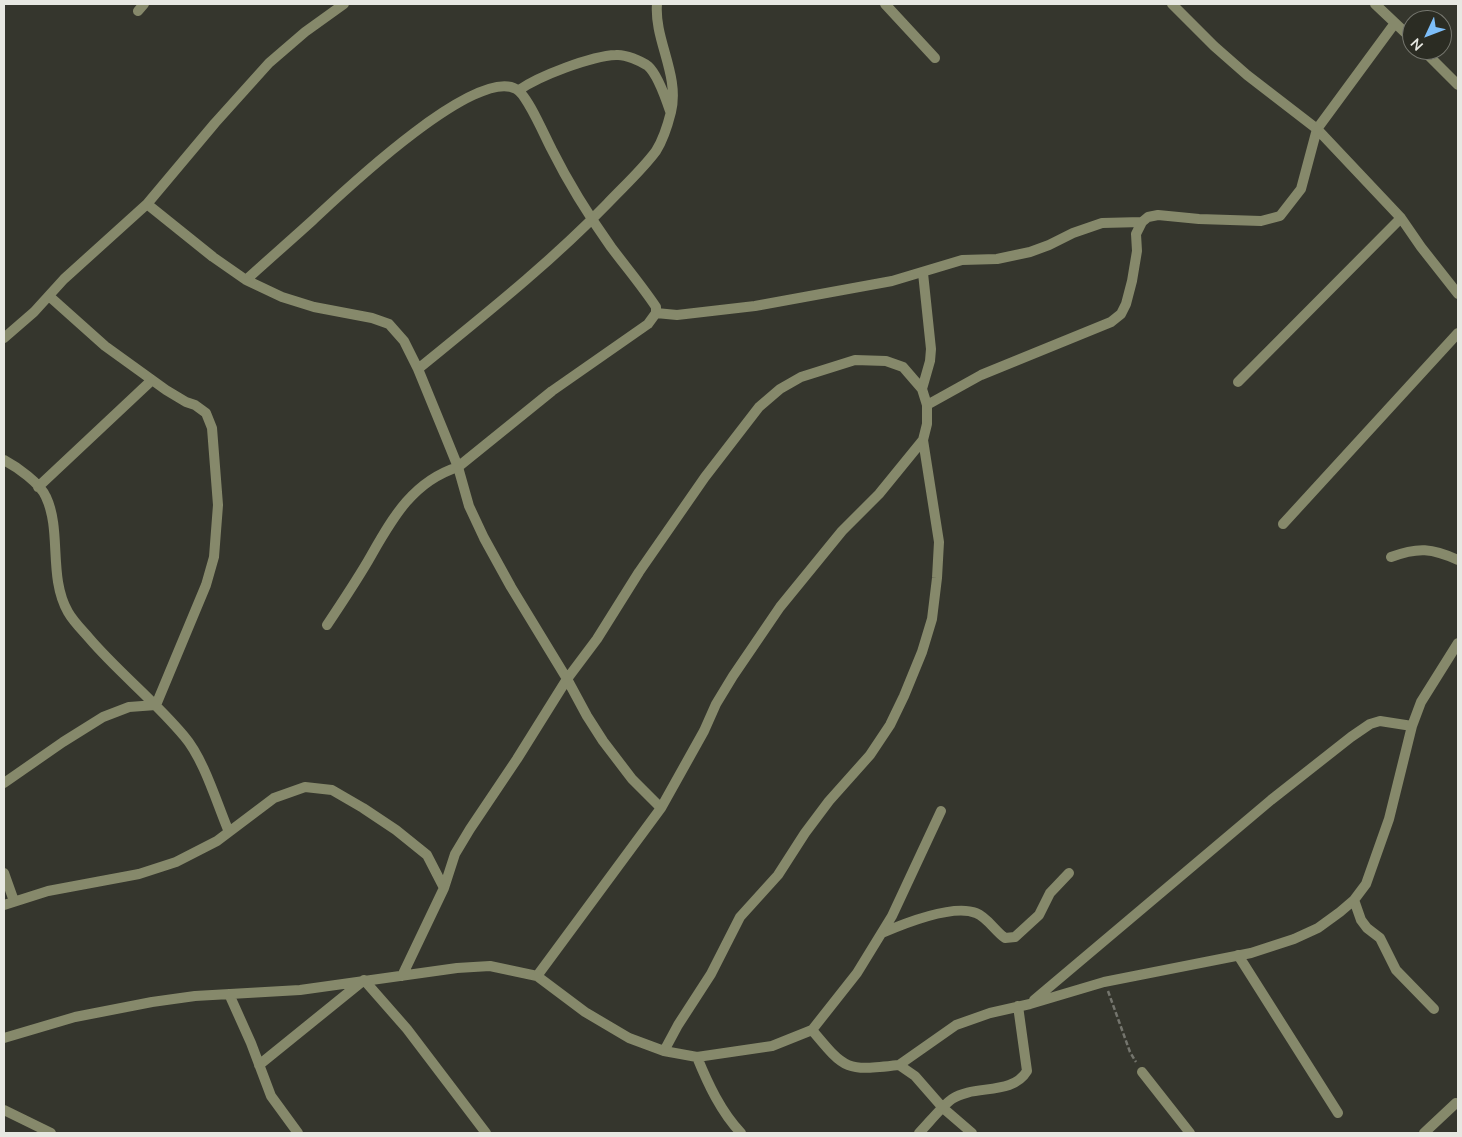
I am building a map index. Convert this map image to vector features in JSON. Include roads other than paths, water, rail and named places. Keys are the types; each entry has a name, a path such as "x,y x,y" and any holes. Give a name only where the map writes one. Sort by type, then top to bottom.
{"street":[{"path":"4,338 34,312 85,260 147,204 228,108 269,63 305,32 344,4"},
{"path":"418,369 497,305 592,219 656,150 664,135 673,98 670,75 656,18 657,4"},
{"path":"885,4 935,58"},
{"path":"1172,4 1214,46 1317,129 1401,218 1458,294"},
{"path":"1375,4 1402,29"},
{"path":"927,405 981,375 1111,322 1121,314 1126,304 1132,281 1137,250 1136,234 1142,222 1148,216 1158,215 1261,222 1280,216 1301,189 1317,129 1396,23"},
{"path":"519,90 528,83 559,71 617,54 634,59 648,67 658,81 671,112"},
{"path":"1433,60 1458,85"},
{"path":"246,280 344,191 407,138 466,98 486,89 500,85 509,85 519,90 528,103 556,158 592,219 656,307 656,313 648,324 552,391 458,467 429,480 401,508 327,625"},
{"path":"147,204 213,257 246,280 282,297 314,308 372,318 389,324 404,341 418,369 458,467 469,506 484,538 587,716 611,752 632,778 661,808"},
{"path":"1238,382 1401,218"},
{"path":"656,313 678,314 755,306 892,281 962,260 997,259 1030,252 1073,233 1102,223 1142,222"},
{"path":"922,389 930,361 931,349 923,273"},
{"path":"49,296 105,346 152,380 206,413 212,428 218,505 214,558 206,585 156,705"},
{"path":"1283,524 1458,333"},
{"path":"402,976 444,888 455,854 567,679 597,639 639,572 705,477 759,407 780,389 801,378 855,360 886,361 903,367 922,389 927,405 927,424 923,440 939,542 932,619 922,652 890,725 870,755 829,801 805,833 778,875 740,917 711,974 678,1025 664,1051"},
{"path":"38,487 152,380"},
{"path":"537,976 661,808 732,676 780,607 842,531 879,494 923,440"},
{"path":"4,460 29,477 46,496 52,518 57,578 68,613 108,660 156,705 186,738 206,773 229,832"},
{"path":"1390,557 1407,551 1424,549 1442,552 1458,560"},
{"path":"812,1030 834,1056 847,1066 862,1069 899,1065 956,1025 990,1013 1030,1004 1104,982 1238,955 1294,939 1318,928 1354,900 1366,884 1396,795 1412,726 1421,702 1458,643"},
{"path":"4,782 103,717 129,708 156,705"},
{"path":"1030,1004 1271,800 1351,737 1370,724 1380,721 1412,726"},
{"path":"4,905 48,891 148,871 176,862 217,841 274,798 305,787 332,790 363,808 427,855 444,888"},
{"path":"4,1038 74,1017 161,1001 195,996 300,990 457,968 490,966 537,976 593,1016 629,1038 664,1051 697,1057 772,1046 812,1030 857,973 892,916 941,811"},
{"path":"882,933 916,919 965,911 977,913 1005,938 1015,937 1039,915 1050,893 1070,873"},
{"path":"4,874 14,902"},
{"path":"1354,900 1361,920 1380,938 1396,970 1434,1009"},
{"path":"1238,955 1338,1113"},
{"path":"258,1064 364,980"},
{"path":"364,980 407,1029 486,1133"},
{"path":"229,994 251,1043 271,1096 298,1133"},
{"path":"919,1133 952,1099 960,1095 1004,1086 1023,1078 1028,1071 1018,1006"},
{"path":"697,1057 710,1087 734,1126 741,1133"},
{"path":"899,1065 915,1076 943,1108 972,1133"},
{"path":"1142,1072 1190,1133"},
{"path":"1424,1133 1456,1103"},
{"path":"4,1110 51,1133"}]}
